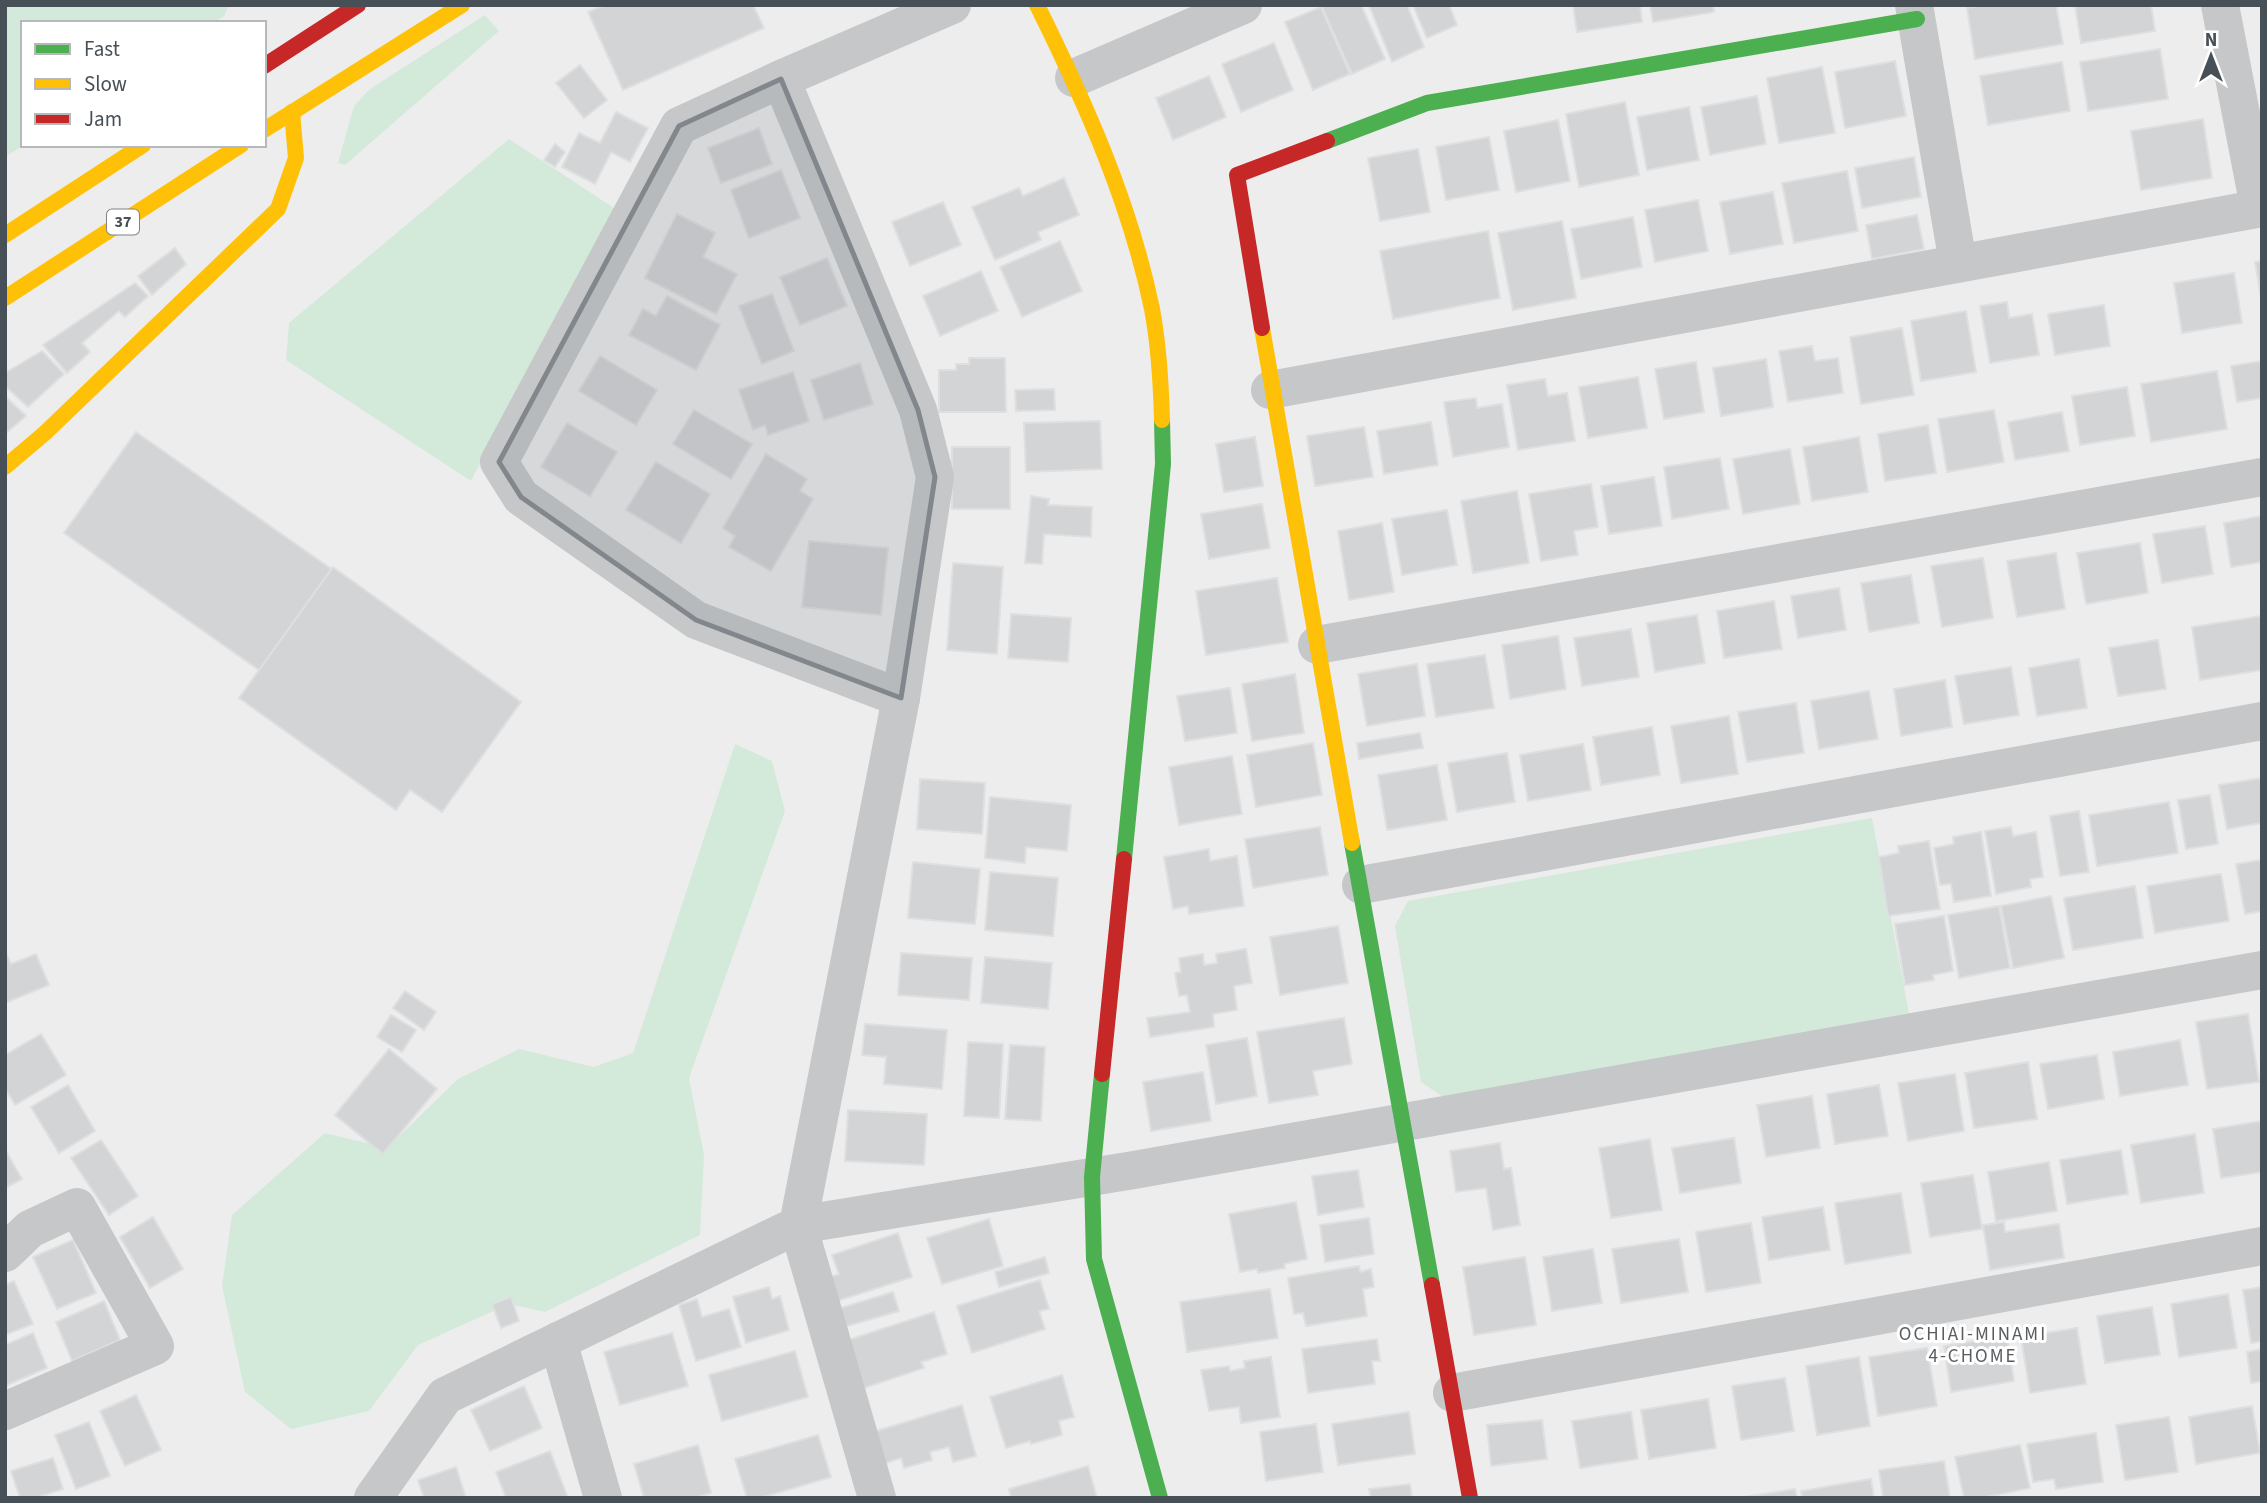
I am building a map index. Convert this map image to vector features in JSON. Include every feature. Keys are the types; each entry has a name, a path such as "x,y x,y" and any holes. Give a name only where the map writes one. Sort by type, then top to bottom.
{"street":[{"path":"266,65 358,5"},
{"path":"266,129 462,5"},
{"path":"901,698 696,620 521,497 499,462 679,126 953,5"},
{"path":"1037,5 1074,78 1129,218 1152,311 1161,385 1163,464 1093,1177 1094,1259 1160,1498"},
{"path":"1074,78 1243,5"},
{"path":"1270,390 2260,208 2220,5"},
{"path":"1471,1498 1270,390 1237,175 1427,103 1915,12 1958,263"},
{"path":"781,79 918,410 935,477 901,698 798,1225 877,1498"},
{"path":"5,467 45,433 278,209 296,158 292,112"},
{"path":"5,235 140,147"},
{"name":"37","path":"5,298 238,147"},
{"path":"1317,645 2262,477"},
{"path":"1361,885 2262,721"},
{"path":"373,1498 445,1396 798,1225 1093,1177 2262,970"},
{"path":"5,1253 30,1229 77,1208 155,1346 5,1412"},
{"path":"1452,1392 2262,1246"},
{"path":"558,1341 603,1498"}],"highlighted area":[{"path":"781,79 918,410 935,477 901,698 696,620 521,497 499,462 679,126"}],"green space":[{"path":"5,5 229,5 224,16 216,21 21,21 21,147 5,157"},
{"path":"485,15 499,31 345,165 338,163 354,106 370,89"},
{"path":"509,139 614,208 471,481 286,360 289,323"},
{"path":"735,744 772,761 785,811 689,1078 704,1155 700,1235 545,1312 509,1304 418,1345 369,1411 291,1429 245,1392 222,1286 232,1215 325,1133 387,1148 458,1079 519,1049 594,1067 633,1053"},
{"path":"1872,818 1909,1013 1446,1099 1421,1082 1395,926 1408,901"}],"building":[{"path":"605,5 753,5 764,28 623,90 588,12"},
{"path":"1321,5 1361,5 1385,59 1352,74"},
{"path":"1369,5 1407,5 1424,47 1392,62"},
{"path":"1413,5 1449,5 1457,25 1427,38"},
{"path":"1573,5 1640,5 1642,22 1577,32"},
{"path":"1650,5 1713,5 1714,12 1653,22"},
{"path":"1985,5 2056,5 2063,44 1975,59 1967,8"},
{"path":"2075,5 2151,5 2155,31 2081,43"},
{"path":"1321,7 1350,74 1313,90 1285,22"},
{"path":"1274,43 1293,90 1241,112 1222,64"},
{"path":"2160,49 2168,99 2088,111 2080,62"},
{"path":"1895,61 1906,116 1845,128 1835,72"},
{"path":"2062,62 2070,111 1988,125 1980,76"},
{"path":"580,65 607,100 584,118 556,83"},
{"path":"1822,67 1835,133 1779,143 1767,78"},
{"path":"1209,76 1226,117 1173,140 1156,98"},
{"path":"1757,96 1766,144 1710,155 1701,107"},
{"path":"1625,102 1639,175 1579,187 1566,114"},
{"path":"1689,107 1699,160 1647,170 1637,117"},
{"path":"616,112 648,128 630,162 611,152 595,184 562,167 579,133 600,143"},
{"path":"2203,119 2212,178 2141,190 2131,131"},
{"path":"1558,120 1570,181 1516,192 1504,131"},
{"path":"759,128 772,164 721,183 708,148"},
{"path":"1489,137 1499,190 1446,200 1436,147"},
{"path":"555,144 565,152 555,167 544,160"},
{"path":"1418,149 1430,212 1380,221 1368,158"},
{"path":"1914,157 1921,197 1862,208 1855,168"},
{"path":"781,170 800,218 749,238 731,190"},
{"path":"1847,171 1858,231 1794,243 1782,183"},
{"path":"1064,178 1079,215 1038,232 1041,240 995,260 972,207 1019,188 1023,196"},
{"path":"1773,192 1783,244 1730,254 1720,202"},
{"path":"1698,200 1708,251 1655,262 1645,210"},
{"path":"943,202 961,245 910,266 892,222"},
{"path":"677,214 715,233 703,257 737,274 716,314 645,278"},
{"path":"1917,215 1924,249 1872,259 1866,225"},
{"path":"1633,217 1642,267 1581,279 1571,229"},
{"path":"1562,221 1576,298 1513,310 1498,233"},
{"path":"1488,231 1500,298 1393,319 1380,251"},
{"path":"1060,241 1082,291 1022,317 1000,267"},
{"path":"175,248 186,264 152,295 138,276"},
{"path":"827,258 847,306 800,325 780,277"},
{"path":"2262,261 2262,303 2255,262"},
{"path":"981,271 998,311 940,336 923,296"},
{"path":"2234,273 2242,323 2182,333 2174,283"},
{"path":"135,283 148,296 125,317 119,311 82,343 90,352 67,373 43,345"},
{"path":"772,294 794,351 762,364 739,306"},
{"path":"667,296 720,325 696,370 629,335 643,309 656,316"},
{"path":"2007,302 2009,318 2032,314 2039,355 1990,363 1980,306"},
{"path":"2104,305 2110,346 2055,355 2048,314"},
{"path":"1966,311 1976,372 1921,381 1911,321"},
{"path":"1902,328 1914,395 1861,404 1850,337"},
{"path":"1812,346 1815,361 1838,358 1843,393 1788,402 1779,351"},
{"path":"42,351 64,374 28,407 5,386 5,373"},
{"path":"600,356 657,390 636,425 579,391"},
{"path":"969,358 1005,358 1006,412 939,412 939,370 956,370 956,364 969,364"},
{"path":"1766,359 1773,407 1721,416 1713,368"},
{"path":"2262,361 2262,398 2237,402 2231,366"},
{"path":"1696,362 1704,412 1664,419 1655,369"},
{"path":"860,363 873,404 824,420 811,380"},
{"path":"2217,371 2227,429 2151,442 2141,384"},
{"path":"793,372 809,421 768,435 765,425 753,430 739,390"},
{"path":"1638,377 1647,428 1588,438 1579,387"},
{"path":"1545,379 1548,396 1567,393 1575,441 1518,450 1507,385"},
{"path":"2127,387 2135,436 2080,445 2072,396"},
{"path":"1054,389 1055,410 1016,411 1015,390"},
{"path":"5,396 26,416 5,434"},
{"path":"1476,398 1477,408 1502,404 1509,447 1453,457 1444,402"},
{"path":"694,410 752,444 731,479 673,444"},
{"path":"1994,410 2004,462 1947,472 1938,419"},
{"path":"2062,412 2069,451 2015,460 2008,422"},
{"path":"1100,421 1102,469 1026,472 1024,423"},
{"path":"1431,422 1438,465 1384,474 1377,431"},
{"path":"567,423 617,452 590,496 541,467"},
{"path":"1928,425 1936,473 1885,481 1878,434"},
{"path":"1364,427 1373,477 1315,486 1307,436"},
{"path":"136,432 517,699 445,801 64,533"},
{"path":"1255,437 1263,486 1224,492 1216,444"},
{"path":"1859,437 1868,492 1812,501 1803,447"},
{"path":"952,447 1010,447 1010,509 952,509"},
{"path":"1790,449 1800,504 1743,514 1733,459"},
{"path":"766,454 807,479 800,491 813,499 771,571 729,547 735,536 723,528"},
{"path":"1720,458 1729,509 1672,519 1664,467"},
{"path":"656,462 710,494 681,543 626,510"},
{"path":"1654,477 1662,526 1609,534 1601,486"},
{"path":"1591,484 1598,527 1574,531 1578,555 1541,561 1529,494"},
{"path":"1517,491 1529,563 1473,573 1461,501"},
{"path":"1031,496 1049,499 1048,505 1092,507 1091,537 1044,534 1042,564 1025,563"},
{"path":"1262,504 1270,548 1209,559 1201,514"},
{"path":"1447,510 1457,565 1402,575 1392,519"},
{"path":"2262,516 2262,562 2231,567 2224,523"},
{"path":"1382,523 1394,592 1349,600 1338,531"},
{"path":"2205,526 2213,574 2162,583 2153,534"},
{"path":"809,541 888,548 881,615 802,607"},
{"path":"2140,543 2148,593 2086,604 2077,553"},
{"path":"2056,553 2065,609 2017,617 2007,561"},
{"path":"1983,558 1993,618 1942,627 1931,566"},
{"path":"953,563 1003,567 997,654 947,650"},
{"path":"333,567 521,702 442,812 410,790 396,810 239,698"},
{"path":"1911,575 1919,623 1869,632 1861,583"},
{"path":"1277,578 1288,642 1206,655 1196,591"},
{"path":"1839,588 1846,630 1798,638 1791,596"},
{"path":"1774,601 1782,649 1724,658 1717,611"},
{"path":"1011,614 1071,618 1068,662 1008,658"},
{"path":"1697,615 1705,663 1655,672 1647,623"},
{"path":"2262,616 2262,670 2200,680 2192,627"},
{"path":"1631,629 1639,677 1582,686 1574,638"},
{"path":"1558,636 1566,689 1510,699 1502,645"},
{"path":"2158,640 2166,689 2118,696 2109,648"},
{"path":"1485,655 1494,708 1436,717 1427,664"},
{"path":"2079,659 2087,708 2037,716 2029,668"},
{"path":"1417,664 1425,716 1367,726 1358,674"},
{"path":"2011,667 2019,715 1964,724 1955,676"},
{"path":"1295,674 1304,733 1252,741 1242,684"},
{"path":"1945,680 1952,727 1901,736 1894,689"},
{"path":"1230,688 1237,733 1185,741 1177,696"},
{"path":"1869,691 1878,739 1819,749 1811,701"},
{"path":"1796,703 1804,753 1747,762 1738,712"},
{"path":"1729,716 1738,774 1681,783 1671,726"},
{"path":"1652,727 1660,775 1601,785 1593,737"},
{"path":"1420,733 1423,748 1359,759 1357,743"},
{"path":"1313,743 1322,795 1256,807 1247,755"},
{"path":"1583,744 1591,790 1528,801 1520,755"},
{"path":"1507,753 1515,802 1457,812 1448,763"},
{"path":"1232,756 1242,814 1179,825 1169,767"},
{"path":"1437,765 1447,820 1387,830 1378,775"},
{"path":"2262,778 2262,823 2227,829 2219,785"},
{"path":"920,779 985,783 982,834 917,829"},
{"path":"2210,795 2218,844 2186,849 2178,800"},
{"path":"990,797 1071,805 1067,851 1026,847 1025,863 985,858"},
{"path":"2169,802 2178,853 2097,866 2089,815"},
{"path":"2079,811 2089,872 2060,876 2050,816"},
{"path":"1320,827 1328,875 1253,888 1245,839"},
{"path":"2011,827 2013,836 2036,832 2043,877 2030,879 2031,887 1996,894 1985,831"},
{"path":"1981,832 1991,896 1954,902 1951,884 1940,885 1934,848 1954,844 1953,837"},
{"path":"1929,841 1940,909 1888,916 1879,857 1899,853 1898,846"},
{"path":"1209,849 1210,861 1237,856 1244,906 1189,914 1188,906 1173,909 1164,857"},
{"path":"2262,860 2262,911 2245,914 2236,864"},
{"path":"913,862 980,869 975,924 908,918"},
{"path":"990,872 1058,878 1053,936 985,930"},
{"path":"2221,874 2229,921 2155,933 2147,886"},
{"path":"2135,886 2143,938 2073,950 2064,898"},
{"path":"2051,896 2064,958 2013,968 2001,906"},
{"path":"1999,906 2010,968 1959,978 1948,915"},
{"path":"1944,916 1953,971 1933,975 1934,980 1905,985 1895,924"},
{"path":"1338,926 1348,983 1280,995 1270,937"},
{"path":"1246,949 1252,983 1234,986 1237,1010 1213,1014 1214,1027 1150,1037 1147,1018 1190,1012 1187,995 1179,996 1175,973 1181,972 1179,958 1203,954 1204,965 1217,963 1216,954"},
{"path":"5,951 11,964 36,954 49,985 5,1003"},
{"path":"901,953 972,958 969,1000 898,995"},
{"path":"985,957 1052,963 1048,1009 981,1003"},
{"path":"405,991 436,1012 424,1030 393,1008"},
{"path":"2248,1014 2259,1082 2207,1089 2196,1022"},
{"path":"391,1015 416,1030 402,1052 377,1037"},
{"path":"1344,1018 1352,1064 1313,1071 1318,1095 1269,1103 1257,1032"},
{"path":"865,1024 947,1030 942,1089 884,1084 886,1057 862,1055"},
{"path":"41,1034 66,1075 15,1105 5,1088 5,1055"},
{"path":"1247,1038 1257,1096 1216,1104 1206,1045"},
{"path":"2180,1040 2188,1085 2120,1096 2113,1052"},
{"path":"968,1042 1003,1044 999,1118 964,1116"},
{"path":"1010,1045 1045,1047 1041,1121 1005,1119"},
{"path":"389,1049 437,1089 383,1154 335,1115"},
{"path":"2097,1055 2104,1099 2048,1109 2040,1064"},
{"path":"2028,1062 2037,1119 1974,1128 1965,1073"},
{"path":"1203,1072 1211,1121 1151,1131 1143,1082"},
{"path":"1955,1074 1964,1131 1908,1141 1898,1083"},
{"path":"68,1085 95,1131 59,1153 31,1107"},
{"path":"1879,1085 1888,1136 1835,1144 1827,1094"},
{"path":"1812,1096 1820,1148 1766,1157 1757,1105"},
{"path":"848,1110 927,1114 924,1165 845,1161"},
{"path":"2262,1121 2262,1172 2221,1178 2213,1129"},
{"path":"2195,1134 2204,1193 2141,1203 2131,1145"},
{"path":"1734,1138 1741,1183 1680,1193 1672,1148"},
{"path":"1650,1139 1662,1210 1611,1218 1599,1148"},
{"path":"101,1140 138,1196 109,1215 71,1158"},
{"path":"1500,1143 1504,1169 1511,1168 1520,1225 1493,1230 1486,1188 1456,1192 1450,1151"},
{"path":"5,1149 22,1179 5,1188"},
{"path":"2121,1150 2128,1194 2067,1204 2060,1160"},
{"path":"2049,1162 2057,1211 1996,1221 1988,1172"},
{"path":"1358,1170 1364,1207 1318,1215 1312,1176"},
{"path":"1973,1175 1982,1229 1930,1237 1921,1183"},
{"path":"1901,1193 1911,1253 1845,1264 1835,1203"},
{"path":"1296,1202 1307,1259 1284,1264 1285,1268 1258,1273 1257,1269 1240,1272 1229,1214"},
{"path":"1823,1207 1830,1250 1769,1260 1762,1217"},
{"path":"153,1217 183,1269 150,1288 120,1237"},
{"path":"1369,1218 1374,1254 1325,1262 1320,1225"},
{"path":"989,1219 1003,1266 942,1284 927,1238"},
{"path":"2004,1222 2005,1232 2059,1224 2064,1258 1990,1270 1983,1225"},
{"path":"1751,1223 1761,1283 1706,1292 1696,1232"},
{"path":"898,1233 912,1277 834,1302 826,1278 839,1274 832,1255"},
{"path":"1679,1239 1688,1292 1621,1303 1612,1249"},
{"path":"73,1240 96,1293 57,1309 33,1257"},
{"path":"1593,1249 1602,1303 1552,1311 1543,1257"},
{"path":"1045,1257 1049,1273 999,1287 995,1272"},
{"path":"1525,1257 1536,1325 1474,1335 1463,1267"},
{"path":"1359,1266 1360,1272 1371,1269 1374,1287 1363,1289 1367,1316 1306,1326 1303,1313 1294,1314 1288,1278"},
{"path":"1040,1280 1049,1309 1039,1311 1045,1329 972,1353 957,1306"},
{"path":"14,1281 33,1324 5,1335 5,1285"},
{"path":"769,1287 772,1299 780,1296 789,1330 746,1343 733,1297"},
{"path":"2262,1287 2262,1341 2251,1343 2243,1290"},
{"path":"1270,1289 1278,1338 1187,1352 1180,1302"},
{"path":"893,1292 899,1311 837,1329 831,1311"},
{"path":"2228,1294 2237,1348 2179,1357 2171,1304"},
{"path":"511,1297 519,1321 501,1328 492,1304"},
{"path":"697,1299 702,1317 729,1309 741,1347 696,1361 679,1305"},
{"path":"104,1301 120,1340 72,1361 56,1322"},
{"path":"2152,1307 2160,1355 2105,1363 2097,1316"},
{"path":"934,1312 947,1354 921,1362 924,1368 864,1388 848,1340"},
{"path":"2077,1328 2086,1384 2030,1393 2021,1337"},
{"path":"33,1333 47,1368 5,1386 5,1345"},
{"path":"672,1333 688,1386 620,1405 604,1352"},
{"path":"2007,1336 2014,1381 1951,1392 1944,1346"},
{"path":"1377,1339 1380,1361 1372,1361 1375,1384 1308,1393 1302,1349"},
{"path":"1927,1348 1937,1406 1878,1416 1869,1357"},
{"path":"2262,1349 2262,1381 2251,1383 2247,1352"},
{"path":"795,1351 808,1397 722,1421 709,1375"},
{"path":"1271,1357 1280,1417 1241,1423 1239,1407 1209,1411 1201,1370 1229,1366 1230,1371 1245,1368 1244,1361"},
{"path":"1859,1357 1870,1426 1817,1435 1806,1366"},
{"path":"1062,1375 1074,1417 1059,1421 1062,1435 1006,1448 990,1397"},
{"path":"1785,1378 1794,1431 1741,1440 1732,1386"},
{"path":"524,1386 542,1428 490,1451 471,1410"},
{"path":"136,1395 161,1450 125,1466 100,1411"},
{"path":"1708,1399 1716,1448 1649,1459 1641,1410"},
{"path":"962,1405 976,1456 953,1462 949,1447 930,1452 932,1460 904,1468 901,1458 883,1464 873,1432"},
{"path":"2252,1406 2260,1453 2196,1464 2189,1417"},
{"path":"1409,1412 1415,1454 1338,1465 1332,1424"},
{"path":"1631,1412 1638,1459 1580,1468 1572,1421"},
{"path":"2169,1417 2178,1472 2125,1480 2116,1425"},
{"path":"1542,1420 1547,1459 1491,1466 1487,1425"},
{"path":"89,1422 110,1476 76,1489 55,1435"},
{"path":"1316,1424 1323,1472 1266,1481 1260,1432"},
{"path":"2096,1433 2103,1482 2056,1489 2054,1479 2033,1482 2027,1444"},
{"path":"818,1435 831,1477 760,1498 747,1498 735,1459"},
{"path":"698,1445 711,1493 695,1498 644,1498 634,1464"},
{"path":"2020,1445 2030,1488 1982,1498 1964,1498 1955,1457"},
{"path":"550,1451 568,1498 506,1498 496,1472"},
{"path":"53,1458 63,1489 35,1498 20,1498 11,1471"},
{"path":"1944,1461 1950,1498 1883,1498 1879,1470"},
{"path":"1088,1466 1097,1498 1011,1498 1009,1489"},
{"path":"456,1467 466,1498 424,1498 418,1480"},
{"path":"1871,1479 1874,1498 1802,1498 1801,1491"},
{"path":"1410,1484 1412,1498 1371,1498 1369,1489"},
{"path":"1795,1489 1797,1498 1738,1498"}],"traffic: fast":[{"path":"1327,141 1427,103 1917,19"},
{"path":"1124,859 1163,464 1162,420"},
{"path":"1352,843 1432,1285"},
{"path":"1102,1074 1092,1177 1094,1259 1160,1498"}],"traffic: slow":[{"path":"266,129 462,5"},
{"path":"1037,5 1089,116 1132,230 1152,309 1162,420"},
{"path":"5,467 45,433 278,209 296,158 292,112"},
{"path":"5,235 140,147"},
{"path":"5,298 238,147"},
{"path":"1262,328 1352,843"}],"traffic: jam":[{"path":"266,65 358,5"},
{"path":"1262,328 1237,175 1327,141"},
{"path":"1102,1074 1124,859"},
{"path":"1432,1285 1470,1498"}],"district":[{"name":"OCHIAI-MINAMI 4-CHOME","path":"1973,1345"}]}
